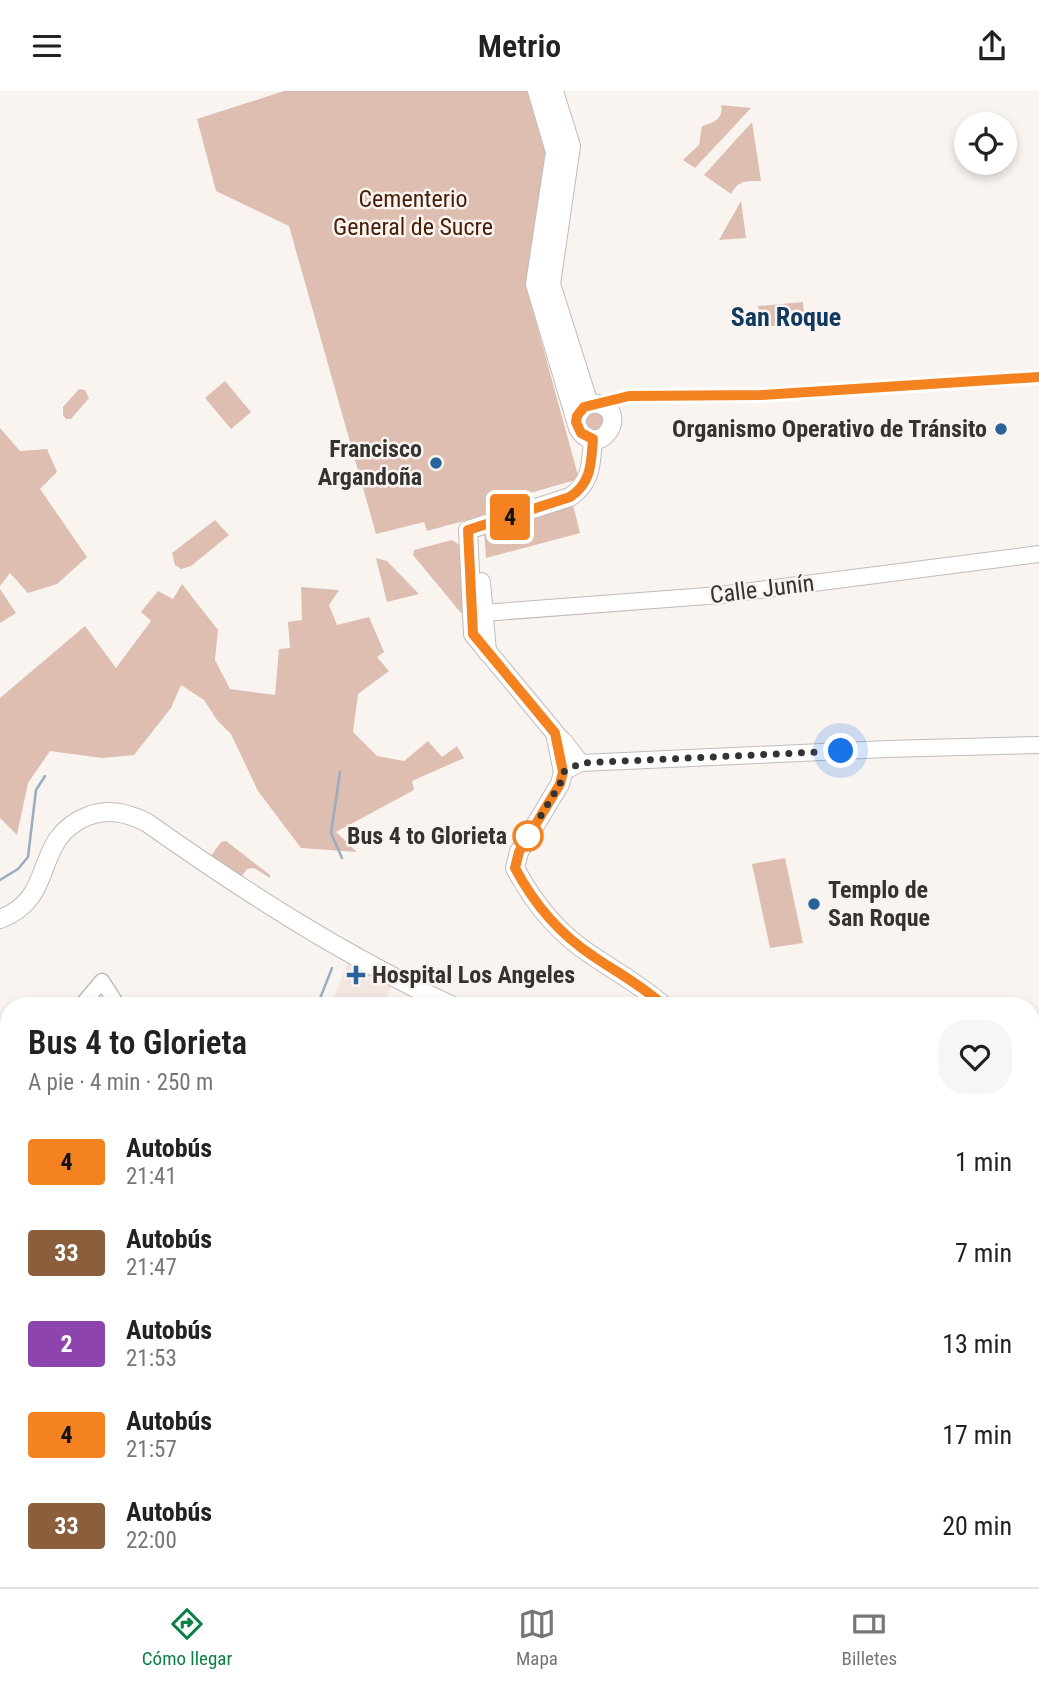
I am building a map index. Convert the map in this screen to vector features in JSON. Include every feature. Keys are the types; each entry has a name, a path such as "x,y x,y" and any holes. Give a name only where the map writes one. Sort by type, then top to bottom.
{"main road":[{"path":"537,91 555,152 535,284 576,422 581,433 593,439 607,435 612,425 607,408 595,403 580,411 576,422"},
{"path":"554,91 571,146 551,284 589,404"},
{"path":"473,529 570,497 577,492 590,472 593,439"},
{"path":"473,529 488,652"},
{"path":"473,529 473,634 581,763"},
{"name":"Calle Junín","path":"483,613 786,588 1039,554"},
{"path":"555,733 563,772 560,784 519,852 515,868 529,895 558,929 589,954 655,997"},
{"path":"563,772 581,763 1039,745"},
{"path":"0,919 16,913 27,903 62,831 76,821 111,811 146,822 292,921 434,997"}],"street":[{"path":"89,997 102,981 112,997"}],"shaded area":[{"name":"Hospital Los Angeles","path":"348,963 391,986 387,997 334,997"}],"green space":[{"name":"Cementerio General de Sucre","path":"284,91 527,91 547,154 526,285 579,479 516,497 518,506 427,531 424,522 376,534 289,226 216,191 197,119"},
{"path":"721,105 751,108 695,168 683,160 699,145 702,126 719,117"},
{"path":"752,122 761,181 743,182 731,194 704,175"},
{"path":"741,201 746,238 719,240"},
{"path":"803,302 805,324 760,327 758,306"},
{"path":"225,381 251,412 231,429 205,398"},
{"path":"79,389 85,390 89,398 71,419 66,419 63,407"},
{"path":"592,407 609,421 594,436 581,416"},
{"path":"0,428 20,451 47,449 57,472 40,489 87,557 57,584 28,593 10,573 0,586"},
{"path":"573,505 580,533 486,558 484,531"},
{"path":"215,520 229,535 191,566 181,569 175,565 172,553"},
{"path":"452,540 461,546 467,612 461,613 413,555 414,550"},
{"path":"376,558 387,561 419,594 387,602"},
{"path":"182,584 218,630 215,660 230,689 275,695 279,649 290,648 288,622 302,620 301,587 339,590 329,605 337,625 369,617 384,652 377,657 389,671 358,694 353,732 377,756 404,761 428,741 442,757 457,746 464,758 412,781 414,790 336,832 357,852 301,848 258,791 231,734 217,720 204,700 181,685 171,708 134,755 102,758 50,751 28,783 17,835 0,818 0,698 85,626 116,668 151,621 141,612 158,591 173,599"},
{"path":"0,589 16,613 0,623"},
{"path":"226,841 270,875 270,878 254,868 247,869 238,881 208,860 221,842"},
{"path":"785,858 803,943 770,948 752,864"}],"waterway":[{"path":"340,772 331,833 342,858"},
{"path":"0,880 18,869 28,857 36,790 45,776"},
{"path":"321,997 332,968"}],"bus line":[{"name":"4","path":"655,997 589,954 558,929 529,895 515,868 519,852 560,784 563,772 555,733 473,634 468,530 570,497 577,492 590,472 593,439 581,433 576,422 580,411 589,404 629,396 761,395 1039,377"}],"place":[{"name":"Organismo Operativo de Tránsito","path":"1001,429"},
{"name":"Francisco Argandoña","path":"436,463"},
{"name":"Bus 4 to Glorieta","path":"528,836"},
{"name":"Templo de San Roque","path":"814,904"},
{"name":"Hospital Los Angeles","path":"356,975"}],"district":[{"name":"San Roque","path":"786,317"}],"route":[{"path":"528,836 525,842 560,784 563,772 581,763 841,751"}]}
